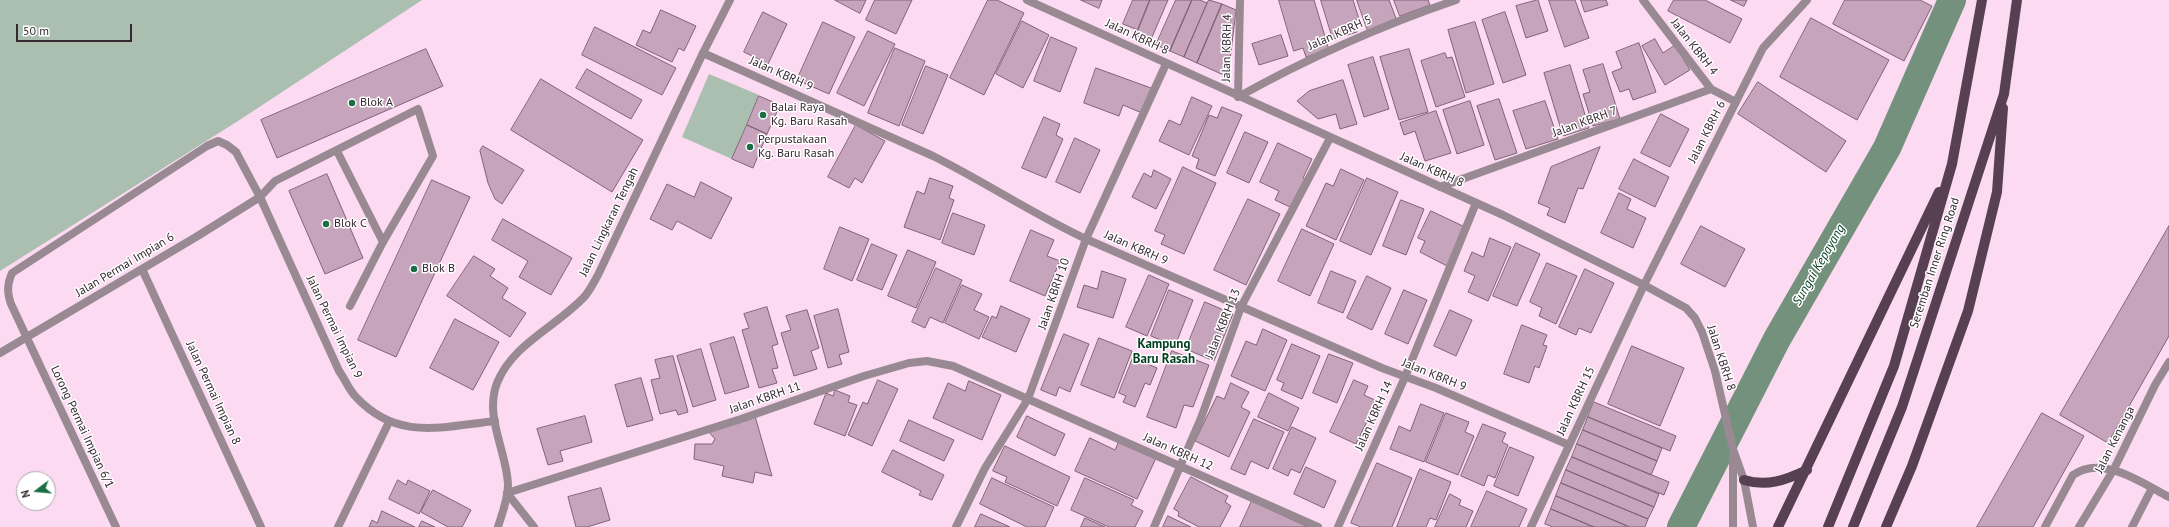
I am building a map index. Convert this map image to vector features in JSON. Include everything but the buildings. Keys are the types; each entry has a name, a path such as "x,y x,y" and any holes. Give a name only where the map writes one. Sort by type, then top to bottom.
{"main road":[{"name":"Seremban Inner Ring Road","path":"1828,527 1894,366 1952,164 1982,0"},
{"name":"Seremban Inner Ring Road","path":"1853,527 1902,407 2004,94 2017,0"},
{"path":"1886,527 1912,466 1968,311 1997,192 2004,94"},
{"path":"1778,527 1952,164"},
{"path":"1744,480 1754,483 1772,482 1787,479 1806,470"}],"street":[{"name":"Jalan Lingkaran Tengah","path":"498,527 507,493 506,469 495,421 494,394 501,375 526,345 585,295 598,275 703,52 730,0"},
{"name":"Jalan KBRH 8","path":"1027,0 1238,97 1476,203 1644,284 1686,308 1695,318 1702,332 1715,371 1734,449"},
{"name":"Jalan KBRH 4","path":"1238,97 1240,0"},
{"name":"Jalan KBRH 5","path":"1238,97 1349,40 1456,0"},
{"name":"Jalan KBRH 4","path":"1643,0 1711,89"},
{"name":"Jalan KBRH 6","path":"1644,284 1763,48 1807,0"},
{"name":"Jalan KBRH 9","path":"703,52 940,159 967,173 1049,222 1086,239 1241,307 1569,446"},
{"name":"Jalan KBRH 10","path":"956,527 985,468 1028,399 1086,239 1166,64"},
{"path":"1711,89 1736,102"},
{"name":"Jalan KBRH 7","path":"1440,187 1711,89"},
{"name":"Jalan Permai Impian 6","path":"0,353 260,197 275,181 418,109 433,156 383,242"},
{"name":"Jalan KBRH 13","path":"1154,527 1181,467 1241,307 1330,138"},
{"name":"Jalan Permai Impian 9","path":"26,337 7,293 12,273 207,146 218,141 227,144 236,152 260,197 339,371 355,396 376,414 389,422 404,427 425,428 495,421"},
{"path":"337,151 383,242 350,306"},
{"name":"Jalan KBRH 14","path":"1338,527 1405,376 1476,203"},
{"name":"Jalan Permai Impian 8","path":"142,269 262,527"},
{"name":"Jalan KBRH 15","path":"1531,527 1644,284"},
{"name":"Lorong Permai Impian 6/1","path":"26,337 116,527"},
{"name":"Jalan KBRH 11","path":"507,493 741,419 864,376 909,362 926,361 953,366 1028,399"},
{"name":"Jalan Kenanga","path":"2079,527 2114,469 2155,385 2169,362"},
{"name":"Jalan KBRH 12","path":"1028,399 1318,527"},
{"path":"338,527 389,422"},
{"path":"1734,449 1744,480 1753,527"},
{"path":"1733,527 1734,449"},
{"path":"2045,527 2073,475 2079,471 2088,469 2114,469 2169,497"},
{"path":"2132,527 2152,488"},
{"path":"507,493 534,527"}],"green space":[{"path":"0,0 422,0 238,121 0,271"},
{"path":"709,74 759,95 732,159 682,137"}],"waterway":[{"name":"Sungai Kepayang","path":"1681,527 1777,339 1887,148 1952,0"}],"place":[{"name":"Blok A","path":"352,103"},
{"name":"Balai Raya Kg. Baru Rasah","path":"763,115"},
{"name":"Perpustakaan Kg. Baru Rasah","path":"750,147"},
{"name":"Blok C","path":"326,224"},
{"name":"Blok B","path":"414,269"}],"district":[{"name":"Kampung Baru Rasah","path":"1164,352"}]}
